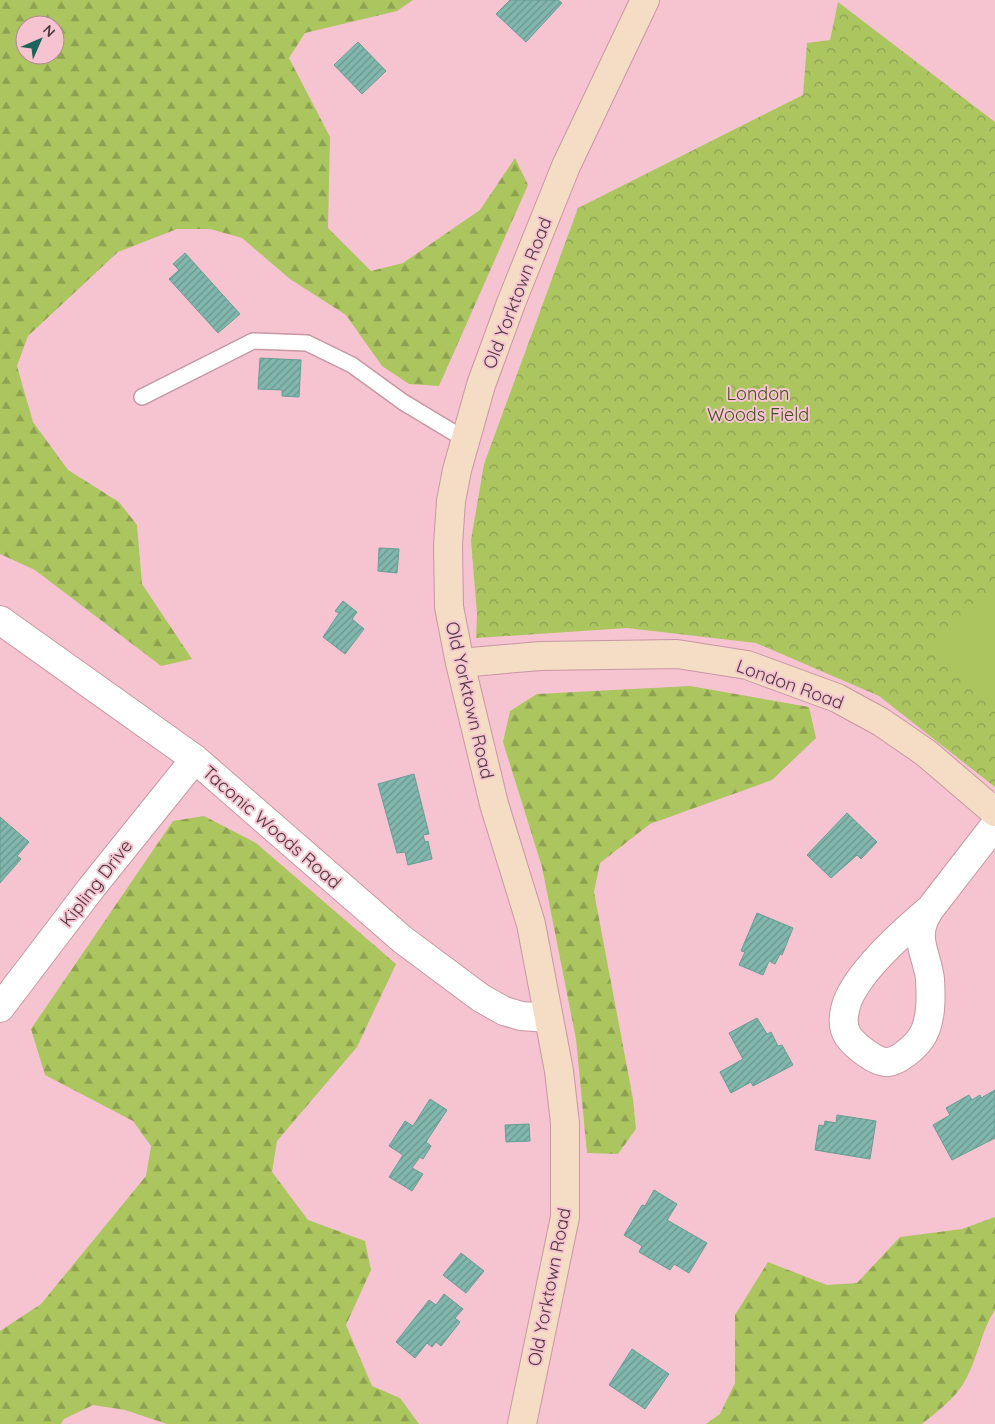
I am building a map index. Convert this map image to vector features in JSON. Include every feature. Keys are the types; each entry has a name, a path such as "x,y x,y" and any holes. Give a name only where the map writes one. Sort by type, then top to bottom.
{"main road":[{"name":"Old Yorktown Road","path":"522,1424 565,1217 565,1123 559,1071 531,924 494,804 460,663 449,607 448,545 451,501 481,385 566,166 645,0"},
{"name":"London Road","path":"460,663 540,656 677,654 747,665 837,698 881,722 926,753 995,812"}],"street":[{"name":"Taconic Woods Road","path":"0,620 194,759 403,940 481,998 504,1011 521,1016 548,1018"},
{"name":"Kipling Drive","path":"0,1008 92,887 194,759"},
{"path":"930,909 908,927 861,977 845,1008 844,1023 848,1036 874,1060 888,1062 906,1053 920,1040 929,1025 930,978 921,942 922,923 930,909 995,825"}],"lane":[{"path":"142,397 253,341 307,343 352,365 403,402 466,440"}],"green space":[{"path":"0,0 413,0 397,11 305,33 289,58 330,137 328,228 371,271 403,263 480,210 515,158 528,185 439,386 409,384 382,366 346,315 290,279 242,238 210,229 177,229 118,252 28,336 17,366 33,422 68,470 119,502 137,525 142,584 192,659 161,666 35,570 0,554"},
{"name":"London Woods Field","path":"838,2 995,122 995,787 879,696 756,643 627,628 476,638 477,614 471,540 484,464 578,208 803,95 807,43 830,40"},
{"path":"995,587 995,707 935,646"},
{"path":"690,686 809,707 816,738 772,780 650,824 600,863 594,892 633,1099 636,1129 618,1154 587,1153 576,1039 542,867 503,742 510,711 537,694"},
{"path":"204,816 256,843 396,964 357,1047 277,1141 272,1172 308,1220 365,1241 371,1270 346,1325 372,1386 400,1398 419,1424 167,1424 125,1410 93,1405 64,1419 61,1424 0,1424 0,1331 41,1304 146,1176 151,1146 133,1121 45,1075 31,1029 173,821"},
{"path":"995,1217 995,1310 962,1386 947,1403 922,1424 706,1424 720,1414 735,1383 735,1315 768,1262 827,1285 857,1283 900,1237 962,1229"}],"building":[{"path":"510,0 558,0 562,3 526,42 496,14"},
{"path":"358,42 386,71 362,94 334,65"},
{"path":"185,253 240,314 218,333 169,279 179,270 173,264"},
{"path":"260,358 301,360 299,397 282,396 282,390 258,389"},
{"path":"379,548 399,549 397,573 378,571"},
{"path":"343,601 357,612 352,619 364,629 345,654 323,637 339,613 335,611"},
{"path":"414,774 429,834 423,835 425,842 428,841 432,859 408,865 405,852 397,853 378,784"},
{"path":"847,813 877,842 861,859 857,855 831,878 807,855"},
{"path":"0,817 29,842 17,856 21,859 0,883"},
{"path":"757,913 793,928 782,955 780,954 775,964 769,961 763,975 739,965 745,952 741,951"},
{"path":"757,1018 767,1034 771,1032 778,1046 782,1045 793,1065 753,1086 751,1082 731,1093 720,1072 743,1059 729,1033"},
{"path":"995,1090 995,1138 952,1160 933,1125 950,1115 946,1108 969,1095 972,1100 980,1095 981,1098"},
{"path":"430,1099 447,1110 426,1142 431,1146 423,1159 420,1157 412,1168 423,1174 412,1191 389,1177 403,1155 389,1146 405,1121 413,1126"},
{"path":"837,1115 876,1121 870,1159 815,1150 819,1125 824,1126 825,1121 836,1123"},
{"path":"529,1124 530,1141 506,1142 505,1125"},
{"path":"654,1190 677,1204 667,1220 707,1243 689,1273 674,1264 670,1270 639,1252 642,1246 624,1235 642,1205 645,1206"},
{"path":"461,1253 484,1271 466,1293 443,1275"},
{"path":"444,1294 463,1309 455,1318 460,1322 441,1346 436,1342 432,1347 427,1343 415,1358 396,1342 429,1300 436,1305"},
{"path":"632,1349 669,1374 645,1409 609,1385"}]}
